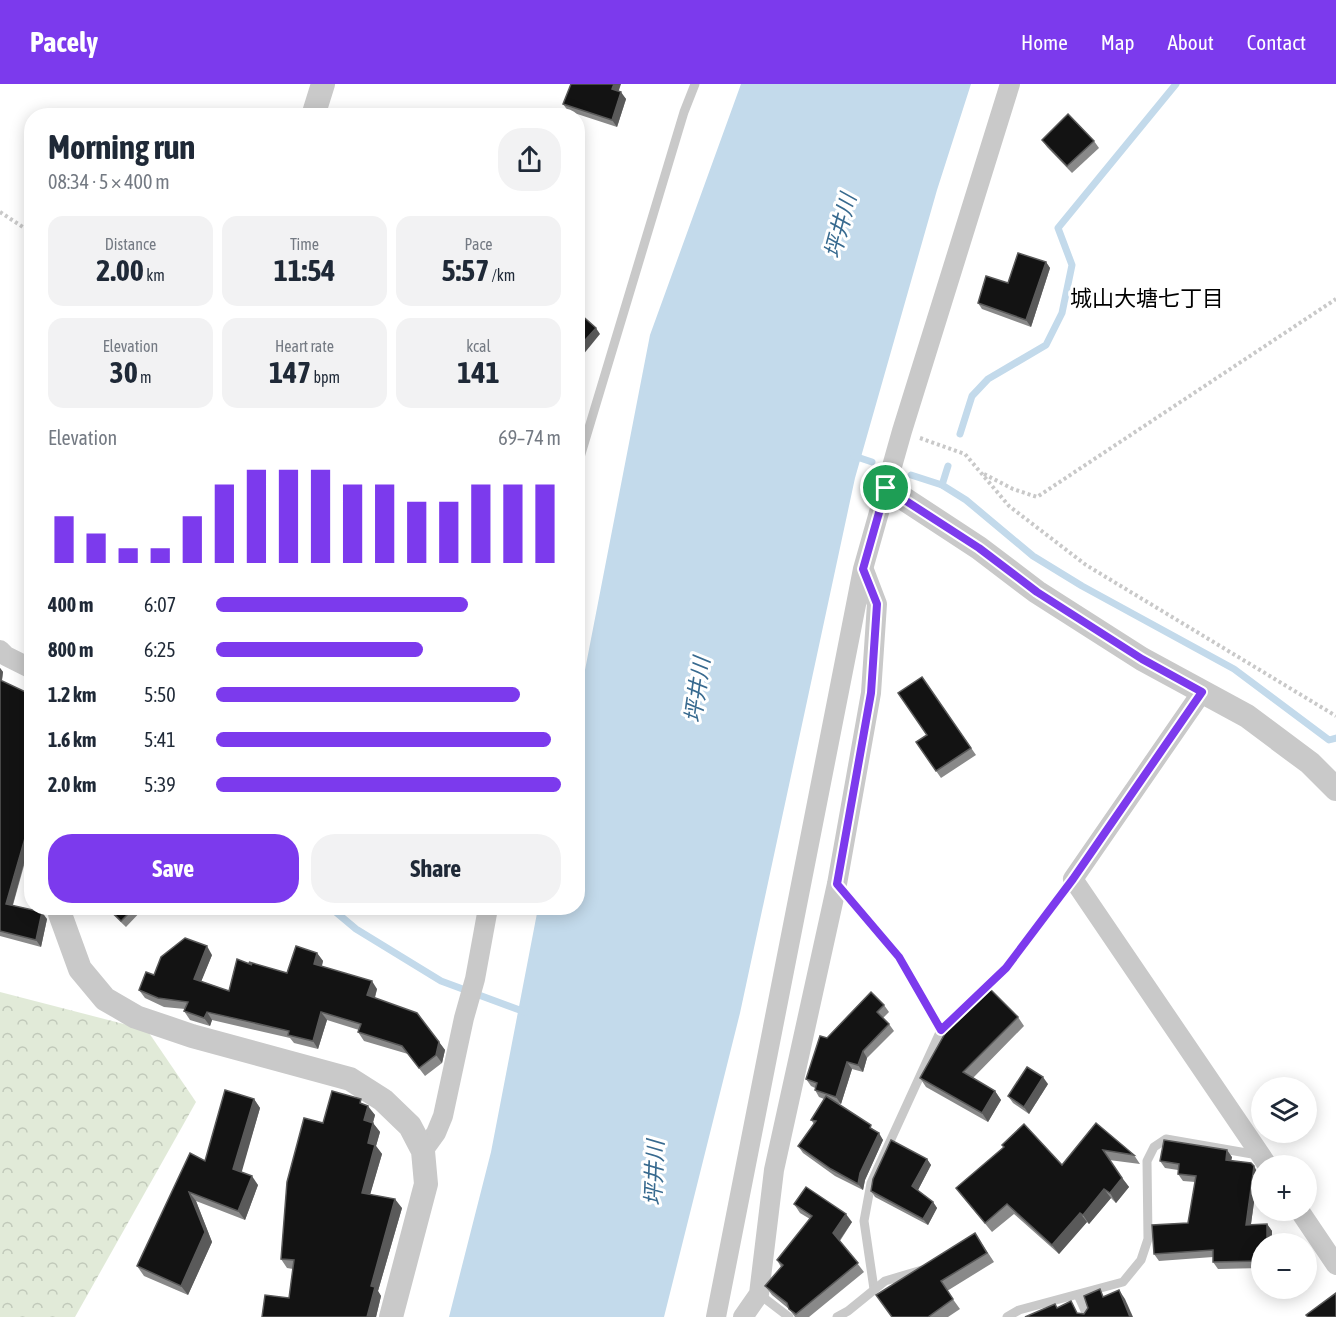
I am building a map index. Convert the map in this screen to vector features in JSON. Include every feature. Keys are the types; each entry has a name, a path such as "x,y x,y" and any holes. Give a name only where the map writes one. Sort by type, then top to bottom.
{"street":[{"path":"316,108 323,84"},
{"path":"716,1317 863,569 902,431 1010,84"},
{"path":"886,488 979,548 1037,592 1142,659 1247,716 1310,763 1336,789"},
{"path":"743,1317 759,1294 774,1170 837,884 871,693 877,604 863,569"},
{"path":"0,650 6,656 24,665"},
{"path":"1202,692 1073,879 1261,1155"},
{"path":"60,915 80,969 105,999 136,1017 192,1036 350,1079 383,1100 410,1126 423,1151 426,1184 391,1317"},
{"path":"423,1151 436,1133 443,1116 464,1018 475,979 487,915"},
{"path":"1307,1221 1336,1264"}],"lane":[{"path":"585,441 684,112 695,84"},
{"path":"874,1289 864,1221 871,1183 941,1030"},
{"path":"1007,1317 1019,1310 1122,1282 1141,1260 1148,1239 1147,1161 1154,1147 1166,1139 1251,1158"},
{"path":"837,1317 885,1281 924,1269 933,1263"},
{"path":"759,1294 789,1317"},
{"path":"1078,1294 1088,1317"}],"path":[{"path":"0,212 24,228"},
{"path":"980,472 1013,489 1037,497 1336,299"},
{"path":"902,431 965,454 1009,506 1086,566 1336,716"},
{"path":"837,884 899,957 941,1030 1006,968 1073,879"}],"green space":[{"path":"0,992 147,1030 196,1102 75,1317 0,1317"}],"water":[{"name":"坪井川","path":"741,84 971,84 937,190 855,478 740,1013 664,1317 449,1317 491,1152 537,915 585,915 585,670 650,335"}],"building":[{"path":"571,84 614,84 612,89 621,92 612,120 585,111 585,108 563,104"},
{"path":"1068,114 1094,141 1067,166 1042,140"},
{"path":"1018,253 1046,262 1026,320 978,303 986,276 1008,283"},
{"path":"585,318 596,328 585,340"},
{"path":"922,677 971,748 936,771 916,742 927,735 898,693"},
{"path":"0,680 24,691 24,841 6,904 24,908 24,915 41,915 36,940 0,931"},
{"path":"115,915 127,915 121,921"},
{"path":"185,938 207,946 194,979 229,991 237,959 287,973 296,946 317,953 314,964 372,981 367,995 417,1013 439,1042 436,1055 419,1068 402,1046 358,1032 361,1024 321,1012 313,1041 288,1035 289,1031 207,1012 204,1018 184,1011 188,1002 158,998 139,990 146,972 154,975 161,957"},
{"path":"989,988 1018,1017 963,1072 995,1091 982,1113 920,1078 947,1030 955,1022 951,1018 966,1003 970,1007"},
{"path":"871,992 884,1005 877,1012 889,1024 863,1051 858,1065 847,1062 836,1097 815,1090 817,1083 806,1079 820,1036 827,1038"},
{"path":"1027,1067 1043,1077 1024,1107 1008,1096"},
{"path":"225,1090 254,1099 233,1169 252,1176 238,1211 189,1192 205,1232 181,1286 137,1266 190,1153 205,1161"},
{"path":"332,1091 361,1099 360,1103 368,1106 364,1120 373,1123 368,1143 375,1145 362,1193 395,1199 371,1286 375,1287 367,1317 262,1317 265,1295 289,1298 294,1260 281,1259 287,1182 304,1118 323,1123"},
{"path":"826,1096 871,1125 870,1128 879,1133 860,1173 858,1184 798,1146 816,1121 811,1120"},
{"path":"1096,1123 1134,1155 1103,1150 1122,1178 1110,1193 1104,1189 1083,1215 1080,1213 1052,1245 1007,1204 985,1223 956,1188 1004,1147 1002,1145 1024,1124 1062,1165"},
{"path":"891,1140 927,1159 912,1186 933,1202 923,1219 871,1191 873,1179"},
{"path":"1164,1140 1227,1150 1226,1160 1251,1163 1251,1188 1246,1225 1267,1224 1267,1233 1251,1233 1251,1261 1213,1262 1213,1250 1154,1254 1152,1225 1188,1223 1196,1176 1178,1174 1179,1164 1160,1161"},
{"path":"806,1187 846,1214 833,1233 858,1263 796,1314 789,1309 787,1303 765,1286 783,1265 777,1260 812,1216 794,1204"},
{"path":"975,1233 987,1253 941,1281 953,1299 928,1317 892,1317 876,1295"},
{"path":"1100,1289 1103,1297 1119,1290 1130,1317 1025,1317 1055,1304 1057,1308 1071,1301 1077,1313 1084,1314 1088,1308 1084,1296"},
{"path":"1336,1293 1336,1317 1308,1317 1306,1315"}],"waterway":[{"path":"960,434 972,396 988,379 1046,345 1062,313 1072,265 1058,228 1176,84"},
{"path":"854,456 872,462"},
{"path":"942,485 948,466"},
{"path":"911,475 942,485 966,500 1033,556 1082,586 1234,669 1329,740 1336,738"},
{"path":"339,915 356,929 441,981 525,1012"}],"district":[{"name":"城山大塘七丁目","path":"1147,298"}],"route":[{"path":"886,488 979,548 1037,592 1142,659 1202,692 1073,879 1006,968 941,1030 899,957 837,884 871,693 877,604 863,569 886,488"}]}
